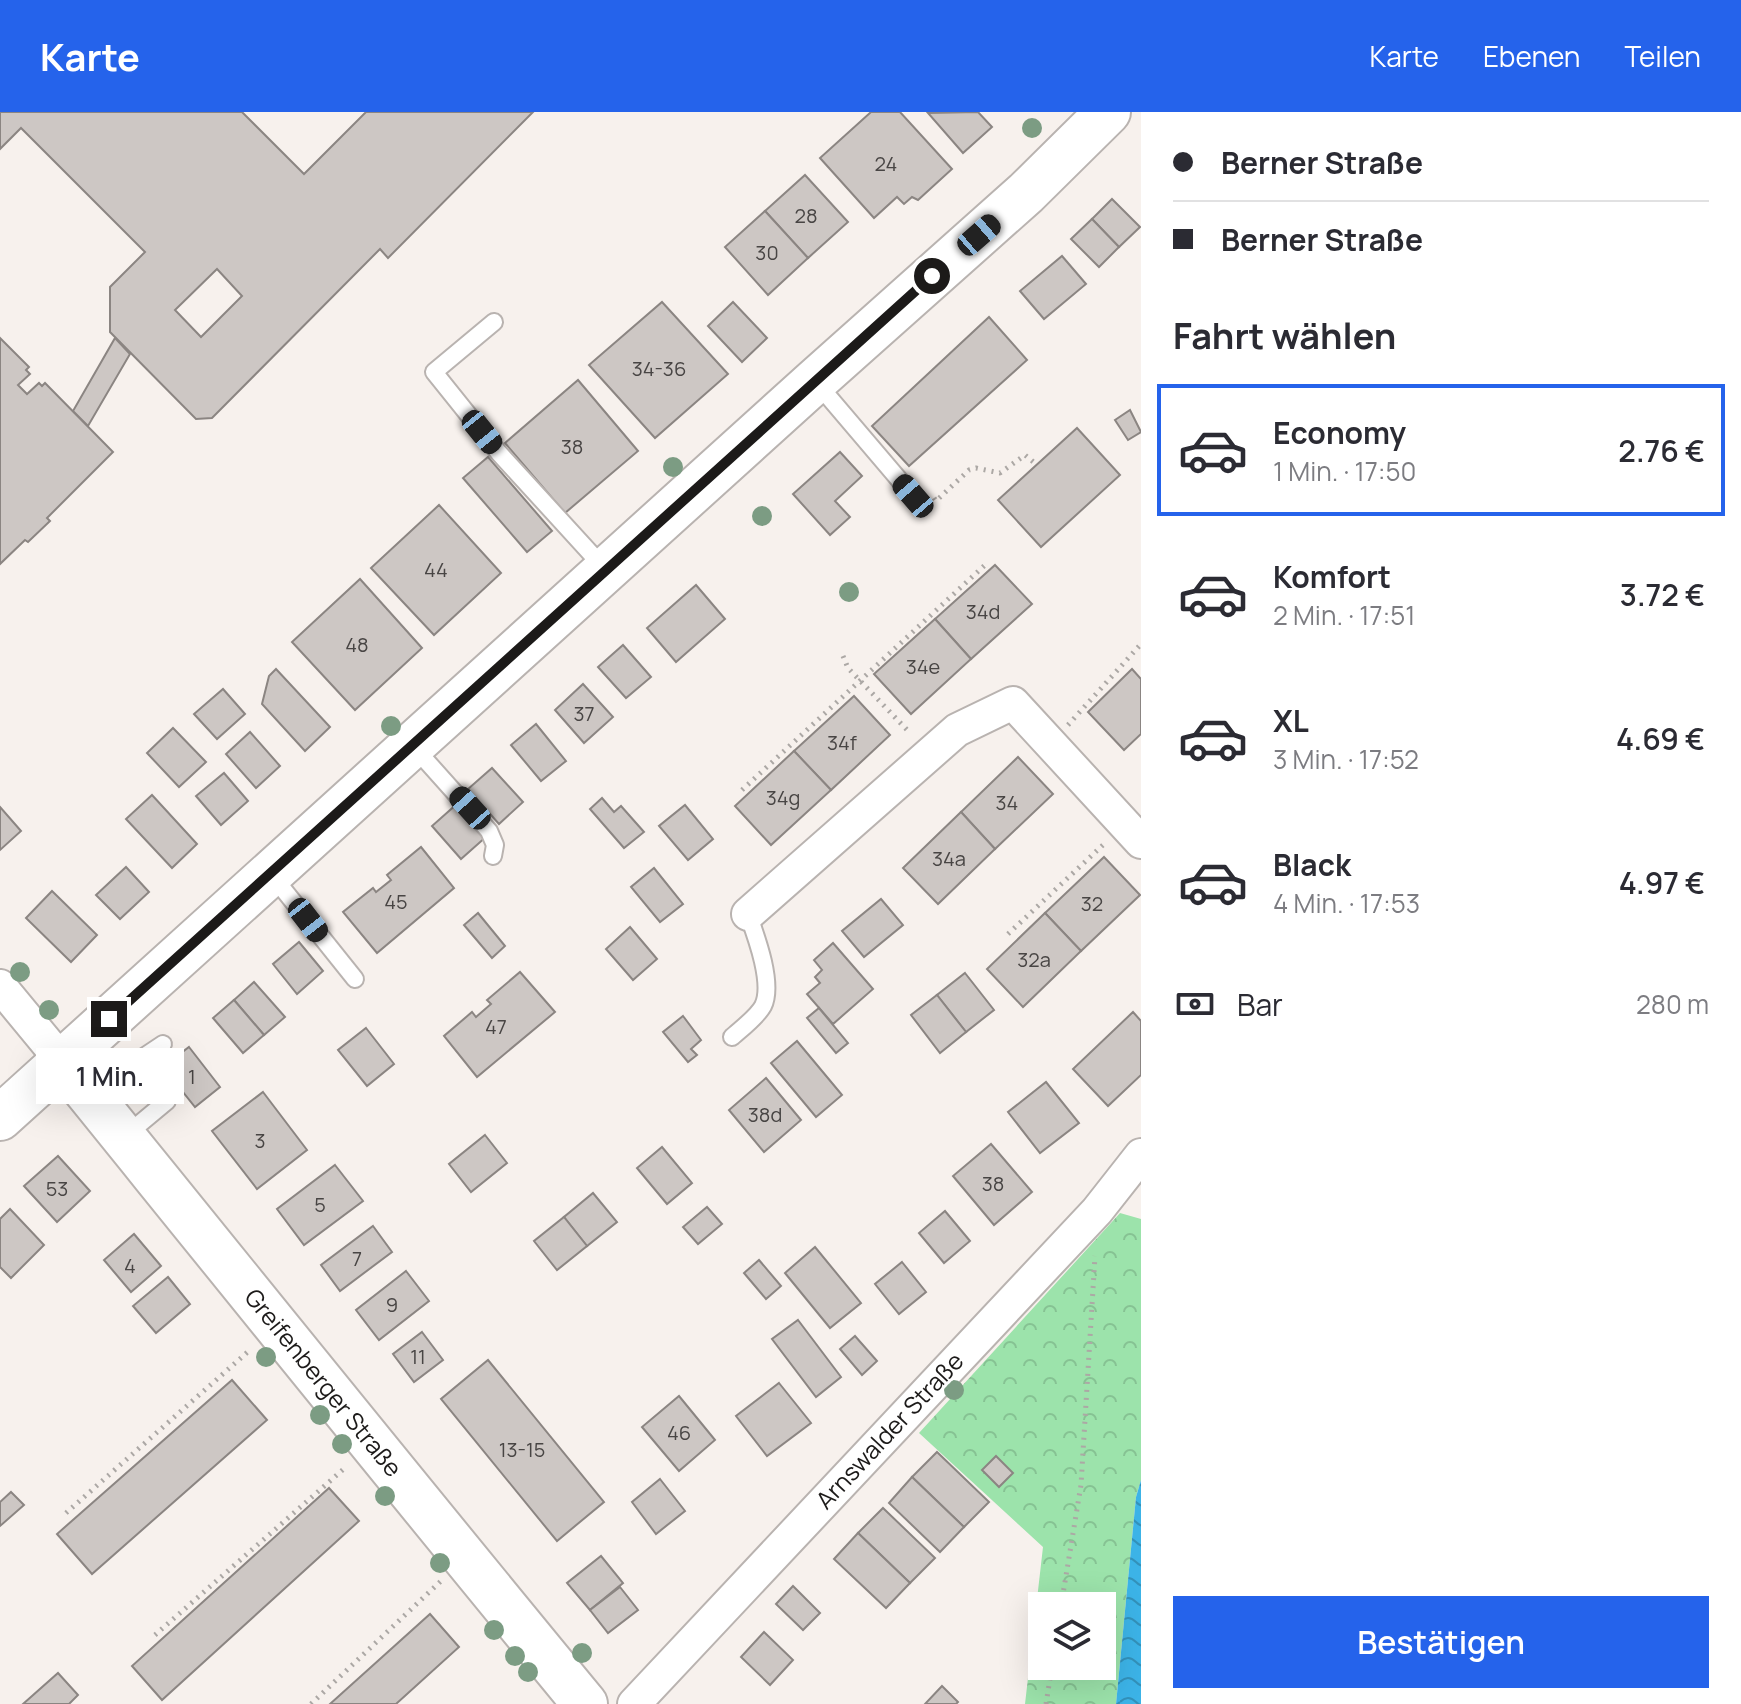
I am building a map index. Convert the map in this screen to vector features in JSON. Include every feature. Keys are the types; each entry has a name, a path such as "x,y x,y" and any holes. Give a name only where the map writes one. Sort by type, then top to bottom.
{"main road":[{"path":"0,1118 1026,193 1108,112"},
{"name":"Greifenberger Straße","path":"62,1061 371,1445 585,1704"}],"street":[{"path":"748,914 957,730 1013,703 1133,833"},
{"path":"0,986 62,1061"},
{"name":"Arnswalder Straße","path":"634,1704 1097,1211 1141,1155"}],"lane":[{"path":"494,322 434,372 499,453 606,570"},
{"path":"815,381 920,493"},
{"path":"412,745 489,831 495,845 493,856"},
{"path":"270,873 355,979"},
{"path":"732,1037 762,1007 767,985 758,942 748,914"},
{"path":"124,1137 167,1101 140,1066 145,1056 163,1044"}],"path":[{"path":"920,493 936,501 969,470 976,468 1000,473 1025,455 1037,465"},
{"path":"742,790 985,565"},
{"path":"1052,744 1141,644"},
{"path":"843,656 848,668 930,755"},
{"path":"1008,934 1133,833"},
{"path":"1063,1592 1081,1485 1097,1211"},
{"path":"66,1513 278,1326"},
{"path":"155,1635 371,1445"},
{"path":"311,1704 465,1558"},
{"path":"1046,1704 1050,1680"}],"green space":[{"path":"1120,1213 1141,1219 1141,1480 1136,1497 1116,1704 1025,1704 1028,1678 1116,1680 1116,1592 1038,1592 1043,1547 919,1433"}],"water":[{"path":"1141,1480 1141,1704 1116,1704 1136,1497"}],"building":[{"path":"0,112 242,112 304,174 366,112 533,112 388,258 380,249 212,418 196,419 110,332 110,287 145,252 21,128 0,149","holes":["217,269 242,296 201,337 175,310"]},
{"path":"871,112 900,112 952,169 918,200 912,197 904,204 897,197 874,218 820,158"},
{"path":"978,112 992,127 963,153 928,113"},
{"path":"805,175 848,222 808,258 765,211"},
{"path":"1112,199 1140,227 1119,247 1092,219"},
{"path":"765,211 808,258 768,295 725,247"},
{"path":"1092,219 1119,247 1099,267 1071,239"},
{"path":"1062,256 1086,284 1044,319 1020,291"},
{"path":"662,302 728,374 655,438 589,365"},
{"path":"733,302 767,338 742,362 708,326"},
{"path":"989,317 1027,360 909,466 872,426"},
{"path":"0,338 29,367 26,370 30,374 18,385 27,394 39,383 42,386 45,383 113,452 47,518 50,521 0,564"},
{"path":"115,338 130,354 88,426 73,411"},
{"path":"578,380 638,451 565,513 505,443"},
{"path":"1130,410 1141,432 1128,440 1115,420"},
{"path":"1077,428 1120,475 1041,547 998,500"},
{"path":"840,452 862,476 835,501 850,517 830,535 793,494"},
{"path":"488,457 552,531 527,552 463,478"},
{"path":"439,505 501,573 434,635 371,568"},
{"path":"995,565 1032,604 971,659 935,619"},
{"path":"360,579 422,648 355,710 292,642"},
{"path":"696,585 725,619 676,662 647,628"},
{"path":"935,619 971,659 911,714 874,674"},
{"path":"623,645 651,677 626,698 598,667"},
{"path":"276,669 330,727 305,751 262,704 269,676"},
{"path":"1132,669 1141,679 1141,734 1124,750 1088,712"},
{"path":"583,684 613,717 584,743 555,710"},
{"path":"223,689 245,714 217,739 194,714"},
{"path":"854,696 890,735 831,790 794,751"},
{"path":"536,724 566,761 541,781 511,745"},
{"path":"173,728 206,762 179,787 147,753"},
{"path":"250,732 280,766 256,788 226,754"},
{"path":"794,751 831,790 771,845 735,806"},
{"path":"1018,757 1053,794 995,849 961,812"},
{"path":"492,768 523,802 499,824 468,789"},
{"path":"224,773 248,801 221,825 196,796"},
{"path":"152,795 197,844 172,868 126,819"},
{"path":"602,798 614,812 621,806 644,832 624,848 590,809"},
{"path":"458,803 487,836 461,859 432,826"},
{"path":"685,805 713,839 688,860 659,826"},
{"path":"0,807 21,831 0,850"},
{"path":"961,812 995,849 938,904 903,868"},
{"path":"421,847 454,888 377,953 343,912 373,888 376,892 391,880 387,875"},
{"path":"1104,857 1140,895 1081,951 1045,913"},
{"path":"126,867 149,892 120,919 96,895"},
{"path":"654,868 683,904 660,922 631,887"},
{"path":"52,891 97,935 71,962 26,918"},
{"path":"881,899 903,925 864,957 842,931"},
{"path":"478,913 505,946 492,958 464,925"},
{"path":"1045,913 1081,951 1023,1007 987,969"},
{"path":"630,927 657,959 633,980 606,949"},
{"path":"299,942 323,971 297,994 273,964"},
{"path":"833,943 873,989 833,1024 807,994 820,983 815,977 822,970 814,960"},
{"path":"520,972 555,1012 477,1077 444,1036 472,1012 476,1017 491,1004 487,1000"},
{"path":"965,973 994,1010 966,1032 937,995"},
{"path":"254,982 285,1017 264,1035 234,1000"},
{"path":"937,995 966,1032 940,1053 911,1015"},
{"path":"234,1000 264,1035 243,1053 213,1018"},
{"path":"819,1008 848,1043 836,1053 807,1018"},
{"path":"1133,1012 1141,1021 1141,1075 1108,1106 1073,1069"},
{"path":"683,1016 701,1040 691,1049 697,1055 688,1062 663,1032"},
{"path":"366,1028 394,1064 367,1086 338,1050"},
{"path":"797,1041 842,1095 816,1117 771,1063"},
{"path":"189,1047 220,1087 195,1107 163,1067"},
{"path":"766,1078 801,1120 764,1152 729,1110"},
{"path":"1046,1082 1079,1123 1040,1153 1008,1112"},
{"path":"263,1092 307,1150 257,1189 212,1131"},
{"path":"485,1135 507,1163 471,1192 449,1164"},
{"path":"991,1144 1032,1192 994,1225 953,1176"},
{"path":"662,1147 692,1183 667,1204 637,1168"},
{"path":"58,1156 90,1191 57,1222 24,1186"},
{"path":"335,1165 363,1201 304,1245 277,1209"},
{"path":"593,1193 617,1222 587,1246 564,1217"},
{"path":"707,1207 722,1224 698,1244 683,1227"},
{"path":"10,1209 44,1245 11,1278 0,1267 0,1219"},
{"path":"945,1211 970,1241 944,1263 919,1233"},
{"path":"564,1217 587,1246 557,1270 534,1241"},
{"path":"373,1226 392,1252 340,1291 321,1265"},
{"path":"134,1234 161,1266 131,1292 104,1260"},
{"path":"815,1247 861,1303 830,1328 785,1273"},
{"path":"759,1260 781,1286 766,1299 744,1273"},
{"path":"902,1262 926,1292 899,1314 875,1284"},
{"path":"406,1271 429,1301 379,1340 356,1310"},
{"path":"168,1277 190,1304 156,1333 133,1306"},
{"path":"798,1320 841,1377 816,1397 772,1339"},
{"path":"422,1332 443,1360 414,1382 393,1354"},
{"path":"855,1336 877,1361 862,1375 840,1349"},
{"path":"488,1360 604,1502 557,1541 441,1399"},
{"path":"232,1380 267,1420 92,1574 57,1534"},
{"path":"779,1383 811,1423 767,1456 736,1416"},
{"path":"679,1396 715,1440 679,1471 642,1427"},
{"path":"937,1452 989,1502 964,1527 912,1477"},
{"path":"996,1456 1013,1473 999,1487 982,1470"},
{"path":"912,1477 964,1527 940,1552 889,1503"},
{"path":"660,1479 685,1511 656,1534 632,1502"},
{"path":"329,1488 359,1521 162,1700 132,1666"},
{"path":"11,1492 24,1505 0,1526 0,1502"},
{"path":"883,1508 935,1558 910,1583 858,1533"},
{"path":"858,1533 910,1583 886,1608 834,1559"},
{"path":"601,1556 623,1583 590,1610 567,1583"},
{"path":"793,1586 820,1613 803,1630 776,1604"},
{"path":"620,1587 638,1610 608,1633 590,1610"},
{"path":"430,1614 459,1647 396,1704 330,1704"},
{"path":"764,1632 793,1660 770,1685 741,1657"},
{"path":"58,1673 78,1695 69,1704 23,1704"},
{"path":"942,1686 958,1702 925,1704"}],"route":[{"path":"109,1019 932,276"}]}
